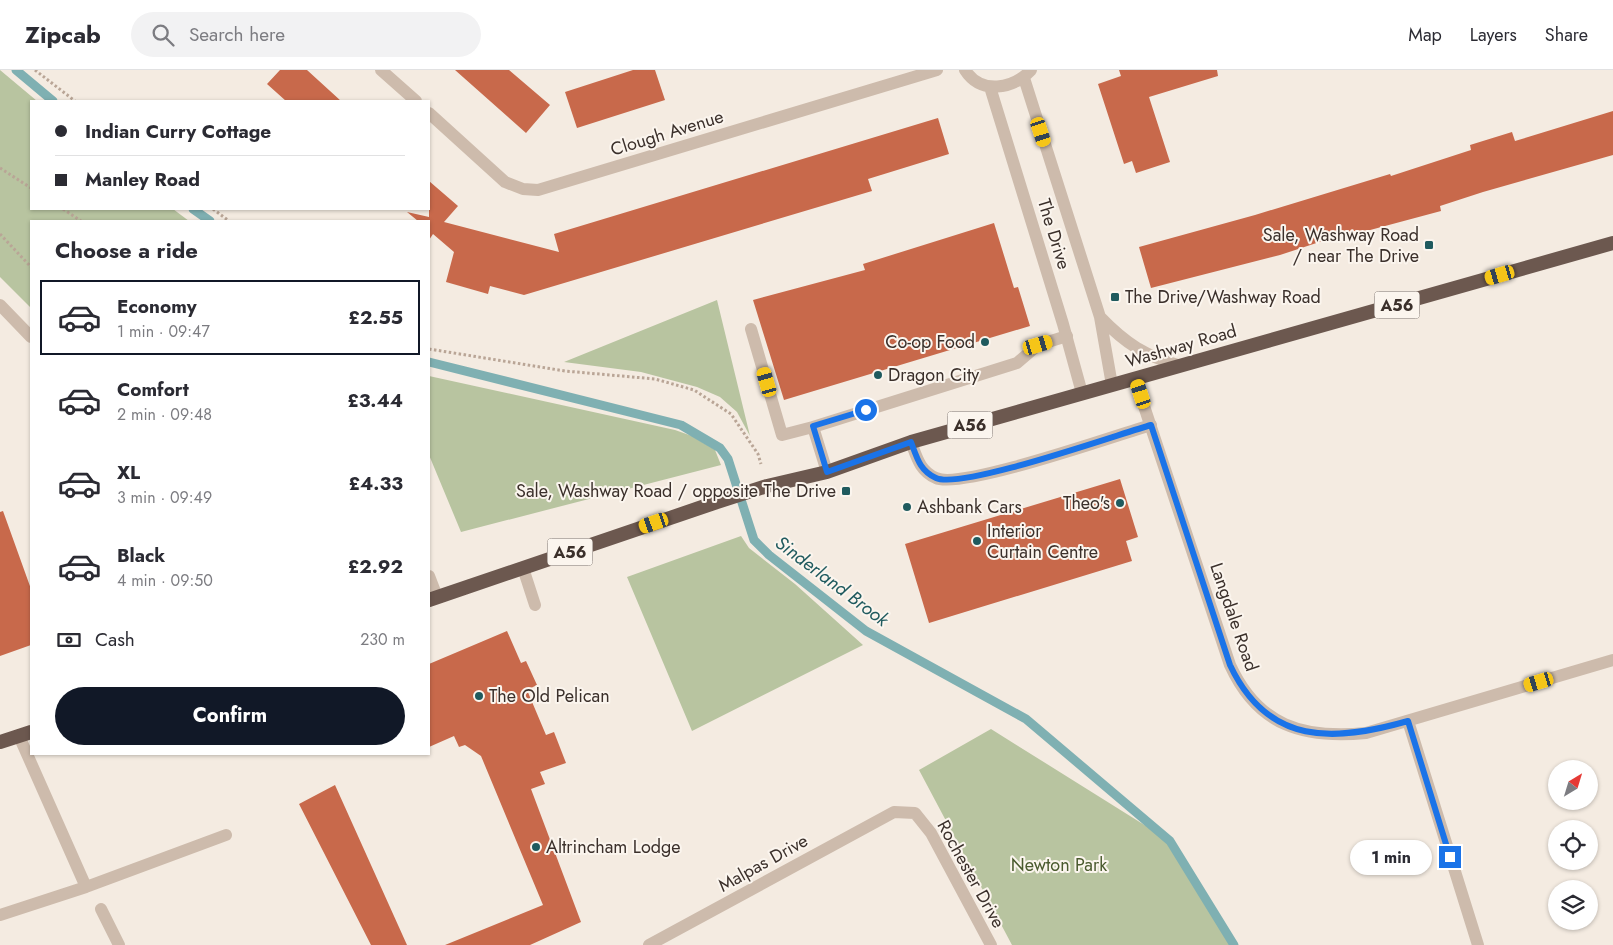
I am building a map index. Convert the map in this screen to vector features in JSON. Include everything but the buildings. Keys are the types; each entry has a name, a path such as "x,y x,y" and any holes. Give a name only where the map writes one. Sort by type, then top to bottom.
{"highway":[{"name":"Washway Road","path":"764,488 827,472 911,442 1613,243"},
{"name":"A56","path":"433,598 711,504 764,488"},
{"path":"0,742 25,734"}],"street":[{"path":"381,70 415,100"},
{"name":"Clough Avenue","path":"430,114 505,182 523,189 538,190 937,70"},
{"path":"965,70 977,82 990,87 1014,84 1027,74"},
{"name":"The Drive","path":"1027,74 1100,317 1112,385"},
{"name":"The Drive","path":"990,87 1067,336 1082,393"},
{"path":"0,305 30,336"},
{"name":"The Drive","path":"1100,317 1121,338 1143,352 1181,366"},
{"path":"751,329 782,436 1017,364 1038,345 1067,336"},
{"name":"Langdale Road","path":"1136,379 1230,665 1239,684 1254,703 1274,719 1304,732 1335,736 1366,733 1613,660"},
{"path":"911,442 919,466 937,479 947,481 1003,470 1151,425"},
{"path":"813,426 827,472"},
{"path":"523,568 535,605"},
{"path":"430,582 433,598"},
{"path":"1408,721 1478,945"},
{"path":"25,734 30,747"},
{"path":"33,755 86,887"},
{"name":"Malpas Drive","path":"649,945 668,941 894,812"},
{"name":"Rochester Drive","path":"894,812 915,813 931,832 991,945"},
{"path":"0,915 86,887 226,835"},
{"path":"101,909 119,945"}],"path":[{"path":"35,70 74,100"},
{"path":"0,168 30,187"},
{"path":"65,210 80,220"},
{"path":"214,210 228,220"},
{"path":"0,234 30,266"},
{"path":"430,349 565,371 655,379 694,390 732,414 758,454 764,488"}],"green space":[{"path":"0,70 36,100 30,100 30,210 174,210 188,220 30,220 30,307 0,277"},
{"path":"717,300 750,436 737,412 720,397 697,387 641,372 564,362"},
{"path":"430,376 675,430 692,436 715,450 721,465 461,532 430,457"},
{"path":"741,536 749,548 795,584 863,645 692,731 627,577"},
{"name":"Newton Park","path":"991,729 1170,841 1234,945 1012,945 919,770"}],"waterway":[{"name":"Sinderland Brook","path":"16,70 52,100"},
{"name":"Sinderland Brook","path":"194,210 209,220"},
{"name":"Sinderland Brook","path":"430,362 681,425 720,448 728,459 754,540 769,555 866,631 1026,719 1170,841 1234,945"}],"place":[{"name":"Sale, Washway Road / near The Drive","path":"1429,245"},
{"name":"The Drive/Washway Road","path":"1115,297"},
{"name":"Co-op Food","path":"985,342"},
{"name":"Dragon City","path":"878,375"},
{"name":"Sale, Washway Road / opposite The Drive","path":"846,491"},
{"name":"Theo's","path":"1120,503"},
{"name":"Ashbank Cars","path":"907,507"},
{"name":"Interior Curtain Centre","path":"977,541"},
{"name":"The Old Pelican","path":"479,696"},
{"name":"Altrincham Lodge","path":"536,847"}],"route":[{"path":"866,410 813,426 827,472 911,442 919,466 927,473 937,479 947,481 965,479 1003,470 1151,425 1230,665 1239,684 1254,703 1274,719 1304,732 1335,736 1366,733 1408,721 1450,857"}]}
